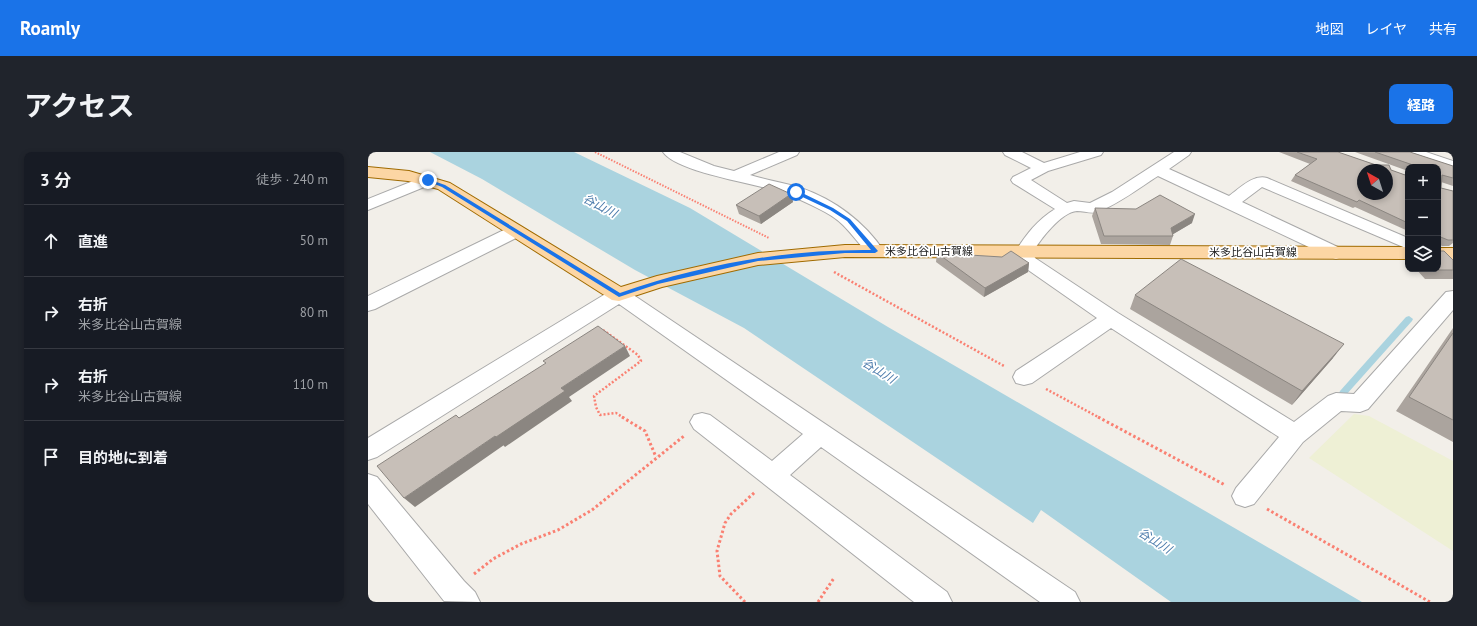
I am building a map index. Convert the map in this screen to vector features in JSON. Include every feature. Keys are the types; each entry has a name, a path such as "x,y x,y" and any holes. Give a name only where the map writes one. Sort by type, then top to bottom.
{"main road":[{"path":"368,172 409,176 428,180 444,186 619,295"},
{"name":"米多比谷山古賀線","path":"619,295 657,282 758,259 797,254 845,251 1405,253"},
{"path":"1441,254 1453,254"}],"street":[{"path":"670,152 677,157 709,169 796,192 832,209 848,220 875,251"},
{"path":"735,176 792,152"},
{"path":"1010,152 1043,168"},
{"path":"1066,209 1019,180 1043,168 1096,152"},
{"path":"1184,152 1159,170 1118,195 1092,208 1074,206 1052,218 1036,233 1024,252 1027,261 1111,318 1295,434"},
{"path":"1411,152 1453,166"},
{"path":"1159,170 1336,253"},
{"path":"368,205 428,180"},
{"path":"1230,203 1261,180 1405,243"},
{"path":"368,304 516,230"},
{"path":"368,450 619,295 1065,602"},
{"path":"1245,496 1295,434 1336,402 1360,403 1453,297"},
{"path":"1024,377 1111,318"},
{"path":"702,422 937,602"},
{"path":"773,475 821,434"},
{"path":"368,485 459,596"}],"path":[{"path":"596,152 797,254 1245,496 1430,602"},
{"path":"584,316 638,355 641,361 594,396 596,407 600,415 616,414 645,431 656,457"},
{"path":"459,596 493,559 521,544 558,530 592,510 656,457 702,422"},
{"path":"745,602 720,576 717,551 725,523 731,514 773,475"},
{"path":"818,602 834,578"}],"green space":[{"path":"1354,414 1369,416 1453,461 1453,551 1309,458"}],"water":[{"name":"谷山川","path":"430,152 574,152 690,208 888,327 1362,602 1171,602 1041,510 1033,523 744,328 635,270 482,179"}],"building":[{"path":"1297,152 1338,152 1373,164 1357,164 1357,200 1359,200 1357,202 1295,175 1317,159"},
{"path":"1375,152 1410,152 1453,166 1453,178 1442,175 1441,188 1441,164 1410,164"},
{"path":"1393,171 1405,175 1405,222 1359,200 1393,200"},
{"path":"769,184 791,194 759,216 736,205"},
{"path":"1441,188 1453,191 1453,240 1441,237"},
{"path":"1160,195 1195,214 1171,228 1173,236 1104,236 1095,208 1136,209"},
{"path":"1011,251 1029,263 985,288 937,253 1002,257"},
{"path":"1441,251 1444,251 1453,260 1453,270 1441,270"},
{"path":"1181,259 1344,344 1302,391 1135,295"},
{"path":"598,326 625,346 561,388 565,391 496,437 495,436 404,498 377,466 456,415 459,418 546,363 543,361"},
{"path":"1453,333 1453,420 1409,397"}],"waterway":[{"path":"1343,393 1409,319"}],"route":[{"path":"428,180 444,186 619,295 657,282 758,259 845,251 875,251 848,220 832,209 796,192"}]}
